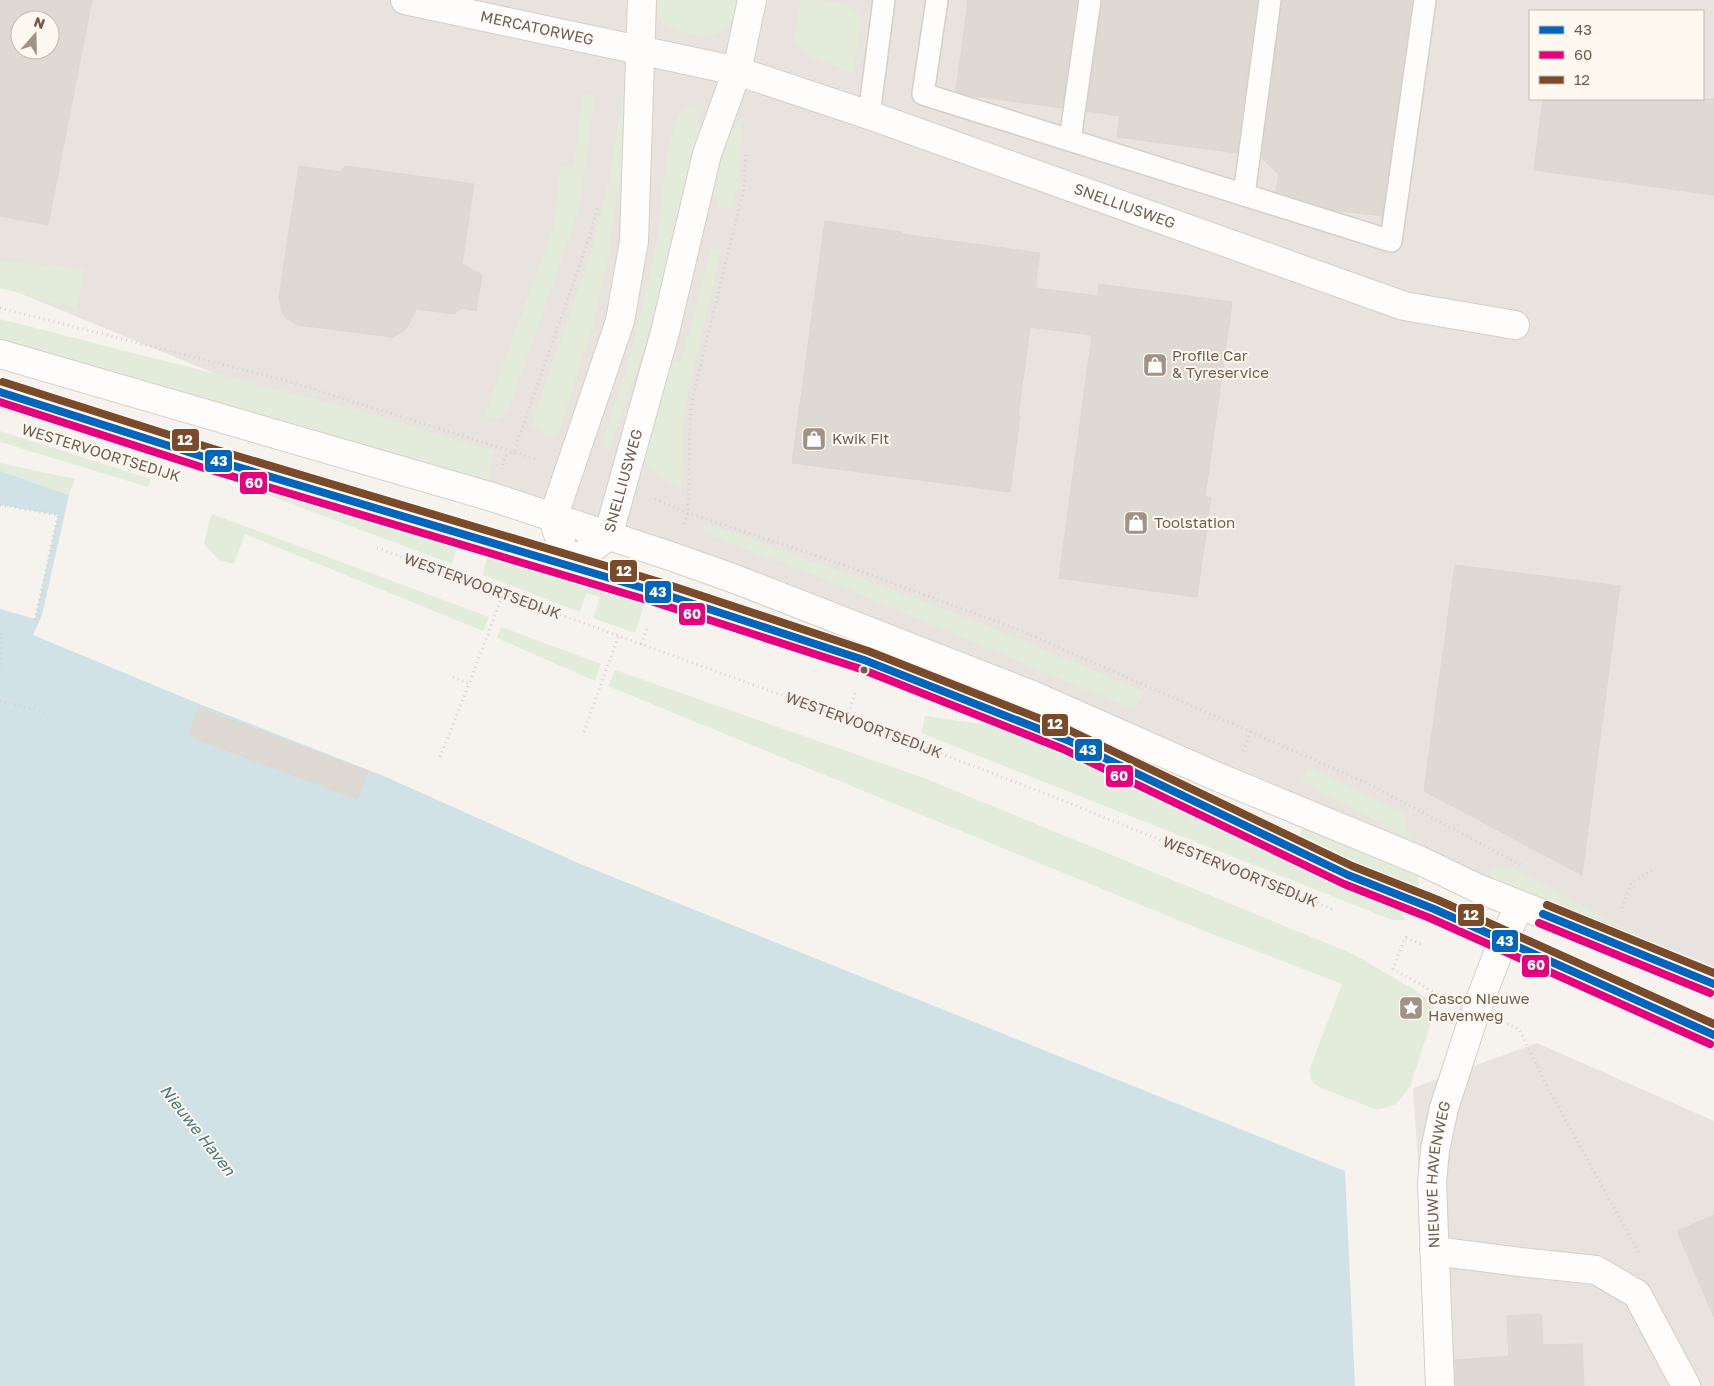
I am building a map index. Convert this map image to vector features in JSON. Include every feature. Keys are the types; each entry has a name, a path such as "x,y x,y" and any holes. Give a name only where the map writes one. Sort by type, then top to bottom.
{"main road":[{"name":"MERCATORWEG","path":"405,0 639,51"},
{"path":"568,566 553,518 620,322 634,241 642,0"},
{"name":"SNELLIUSWEG","path":"568,566 608,536 665,332 707,154 737,71 752,0"},
{"name":"SNELLIUSWEG","path":"639,51 737,71 869,115 1404,306 1515,325"},
{"path":"0,354 492,497 672,556 1032,694 1220,778 1436,868 1477,888 1714,984"},
{"name":"WESTERVOORTSEDIJK","path":"0,392 204,457 660,593 864,660 1067,740 1348,875 1420,904 1714,1035"},
{"name":"NIEUWE HAVENWEG","path":"1440,1386 1432,1183 1435,1150 1444,1108 1476,1012 1502,940 1520,905"},
{"path":"1434,1251 1596,1270 1637,1294 1686,1386"}],"lane":[{"path":"937,0 923,94 1390,241 1425,0"},
{"path":"1070,140 1090,0"},
{"path":"1244,195 1270,0"},
{"path":"869,115 880,2"}],"path":[{"path":"672,556 688,513 692,400 744,188 746,151"},
{"path":"492,497 505,456 514,451 589,239 600,197"},
{"path":"0,504 58,516 35,619 42,615"},
{"path":"470,581 480,540"},
{"name":"WESTERVOORTSEDIJK","path":"369,545 847,718 1049,795 1340,912"},
{"path":"642,644 660,593"},
{"path":"440,757 503,594"},
{"path":"0,634 2,635 0,670"},
{"path":"584,732 618,636"},
{"path":"452,677 469,684"},
{"path":"847,718 855,692"},
{"path":"0,701 47,713"},
{"path":"1242,754 1251,731"},
{"path":"1436,868 1455,828"},
{"path":"1618,916 1631,883 1652,870"},
{"path":"1420,904 1393,969 1436,995 1519,1029 1544,1082 1642,1258 1637,1294"},
{"path":"1398,935 1422,944"}],"shaded area":[{"path":"0,0 1714,0 1714,991 0,285"},
{"path":"1537,1043 1714,1121 1714,1386 1433,1386 1413,1088"}],"green space":[{"path":"653,0 739,0 735,15 725,28 709,36 701,36 685,33 661,22"},
{"path":"800,0 838,3 854,10 859,16 861,24 853,73 814,58 794,43"},
{"path":"583,93 595,96 579,209 508,412 503,417 497,419 484,417 554,226 561,165 573,167"},
{"path":"623,97 628,125 609,252 594,322 558,434 546,437 532,424 593,245 608,185"},
{"path":"687,107 695,107 699,132 666,270 642,356 610,449 600,446 630,358 656,248 669,141 679,116"},
{"path":"738,122 742,125 738,187 731,208 719,207 709,184 725,139"},
{"path":"711,248 721,251 685,407 682,487 665,480 655,473 650,469 644,458 664,370 682,360"},
{"path":"0,261 83,269 77,309 0,288"},
{"path":"0,319 331,403 494,451 488,482 0,344"},
{"path":"0,402 157,455 156,458 0,409"},
{"path":"0,431 151,479 148,487 0,442"},
{"path":"0,463 75,479 69,495 0,471"},
{"path":"231,476 458,544 452,564 230,481"},
{"path":"212,514 489,617 483,631 245,534 234,564 219,560 204,544"},
{"path":"707,524 973,620 1144,692 1135,709 1111,700 802,570 702,533"},
{"path":"488,552 646,600 635,633 593,618 600,597 586,593 580,612 483,575"},
{"path":"501,627 601,664 595,681 497,638"},
{"path":"615,670 924,778 1353,954 1415,990 1433,1004 1432,1019 1410,1087 1396,1104 1377,1110 1319,1087 1312,1082 1309,1071 1342,984 1202,930 608,686"},
{"path":"925,716 1003,727 1043,740 1399,907 1405,919 1392,920 921,733"},
{"path":"1309,766 1403,812 1410,840 1302,781"},
{"path":"1305,825 1416,870 1419,886 1417,892 1301,838 1300,833"},
{"path":"1498,868 1513,869 1647,940 1714,968 1714,974 1489,879 1492,871"}],"water":[{"name":"Nieuwe Haven","path":"0,471 69,495 42,615 33,635 197,703 386,777 578,863 1345,1171 1355,1386 0,1386"}],"pier":[{"path":"0,505 58,515 35,619 0,609"}],"building":[{"path":"0,0 92,0 48,225 0,216"},
{"path":"968,0 1077,0 1062,108 967,95 956,91"},
{"path":"1102,0 1257,0 1237,153 1117,137 1120,116 1087,111"},
{"path":"1282,0 1412,0 1382,216 1332,210 1276,192 1279,175 1262,158"},
{"path":"1714,99 1714,195 1534,170 1543,100"},
{"path":"299,166 340,172 345,166 474,184 462,264 482,275 476,311 462,308 454,314 416,309 404,331 392,337 298,325 287,319 282,313 279,297"},
{"path":"825,221 901,232 901,234 1040,253 1035,288 1098,296 1099,284 1232,302 1205,497 1211,498 1197,597 1059,578 1092,335 1030,327 1010,492 792,463"},
{"path":"1455,565 1620,586 1582,875 1424,791"},
{"path":"199,708 368,771 357,799 189,736"},
{"path":"1714,1215 1714,1317 1677,1231"},
{"path":"1541,1314 1543,1345 1582,1344 1584,1386 1456,1386 1455,1360 1509,1356 1507,1316"}],"transit line":[{"name":"12","path":"3,382 207,447 663,583 868,651 1071,731 1352,866 1438,900 1714,1024"},
{"name":"43","path":"0,392 204,457 660,593 864,660 1067,740 1348,875 1434,909 1714,1035"},
{"name":"60","path":"0,402 201,467 657,603 861,669 1063,749 1344,884 1430,918 1710,1044"},
{"name":"12","path":"1547,905 1714,973"},
{"name":"43","path":"1543,914 1714,984"},
{"name":"60","path":"1539,923 1710,993"}],"place":[{"name":"Profile Car & Tyreservice","path":"1155,365"},
{"name":"Kwik Fit","path":"814,439"},
{"name":"Toolstation","path":"1136,523"},
{"name":"Casco Nieuwe Havenweg","path":"1411,1008"}]}
